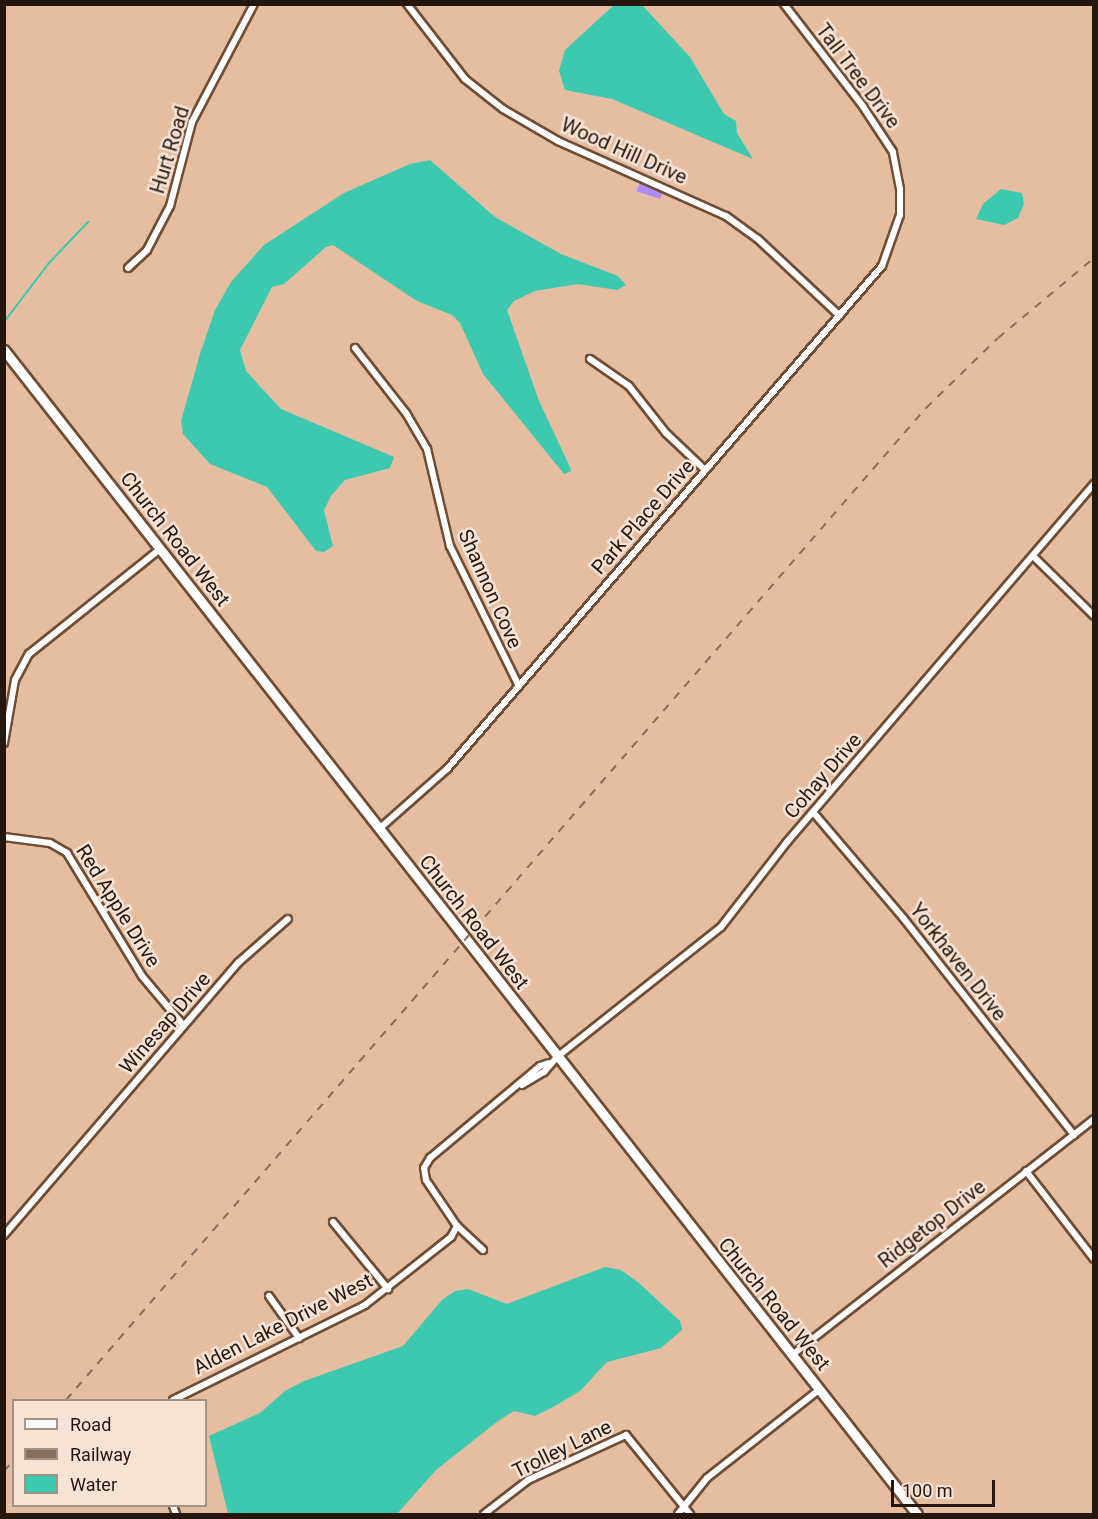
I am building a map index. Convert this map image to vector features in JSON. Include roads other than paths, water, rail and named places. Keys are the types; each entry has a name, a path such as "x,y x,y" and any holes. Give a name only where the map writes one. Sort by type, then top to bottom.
{"street":[{"name":"Hurt Road","path":"128,268 147,250 170,206 192,122 254,4"},
{"name":"Wood Hill Drive","path":"407,4 465,79 503,109 558,141 726,216 758,239 840,316"},
{"name":"Tall Tree Drive","path":"784,4 885,138 899,179 900,207"},
{"name":"Park Place Drive","path":"379,829 443,774 882,266 895,235 900,207"},
{"name":"Shannon Cove","path":"355,348 406,413 427,449 450,546 519,686"},
{"name":"Church Road West","path":"4,350 379,829 553,1060 792,1355 918,1515"},
{"path":"590,359 629,386 666,434 705,470"},
{"name":"Cohay Drive","path":"457,1226 426,1180 426,1164 522,1085 544,1072 553,1060 714,934 813,812 1034,557 1094,484"},
{"path":"4,743 15,680 29,654 160,549"},
{"path":"1034,557 1094,616"},
{"name":"Yorkhaven Drive","path":"813,812 904,918 1074,1135"},
{"name":"Red Apple Drive","path":"4,837 50,843 67,853 142,976 184,1026"},
{"name":"Winesap Drive","path":"4,1235 243,957 288,919"},
{"name":"Ridgetop Drive","path":"792,1355 1094,1119"},
{"path":"1026,1172 1094,1259"},
{"path":"333,1222 388,1289"},
{"path":"457,1226 483,1250"},
{"name":"Alden Lake Drive West","path":"177,1399 365,1305 451,1237 457,1226"},
{"path":"269,1296 299,1338"},
{"path":"678,1515 706,1478 819,1390"},
{"name":"Trolley Lane","path":"484,1515 528,1480 626,1436 684,1507"},
{"path":"684,1507 690,1515"}],"water":[{"path":"615,4 642,5 690,57 724,114 736,121 737,133 753,159 612,99 565,90 559,71 565,50"},
{"path":"430,160 495,217 561,254 618,276 626,285 617,290 578,284 535,291 514,301 507,310 539,401 570,467 571,471 564,474 483,374 460,323 452,315 417,301 333,245 326,247 284,284 272,287 240,350 246,371 281,409 394,457 390,468 345,480 331,496 324,510 333,546 324,552 316,551 267,487 210,464 183,434 181,421 200,354 215,310 231,282 264,245 344,193 410,164"},
{"path":"1001,189 1022,193 1024,204 1018,218 1004,225 976,219 983,204"},
{"path":"605,1267 621,1270 639,1283 680,1321 682,1330 661,1348 607,1362 580,1391 535,1416 514,1411 498,1421 436,1470 397,1514 228,1514 209,1436 260,1413 285,1391 304,1381 403,1346 442,1300 455,1291 468,1289 507,1304"}],"waterway":[{"path":"4,322 49,263 88,222"}],"railway":[{"path":"67,1399 926,408 998,338 1094,258"},
{"path":"4,1471 12,1462"}]}
